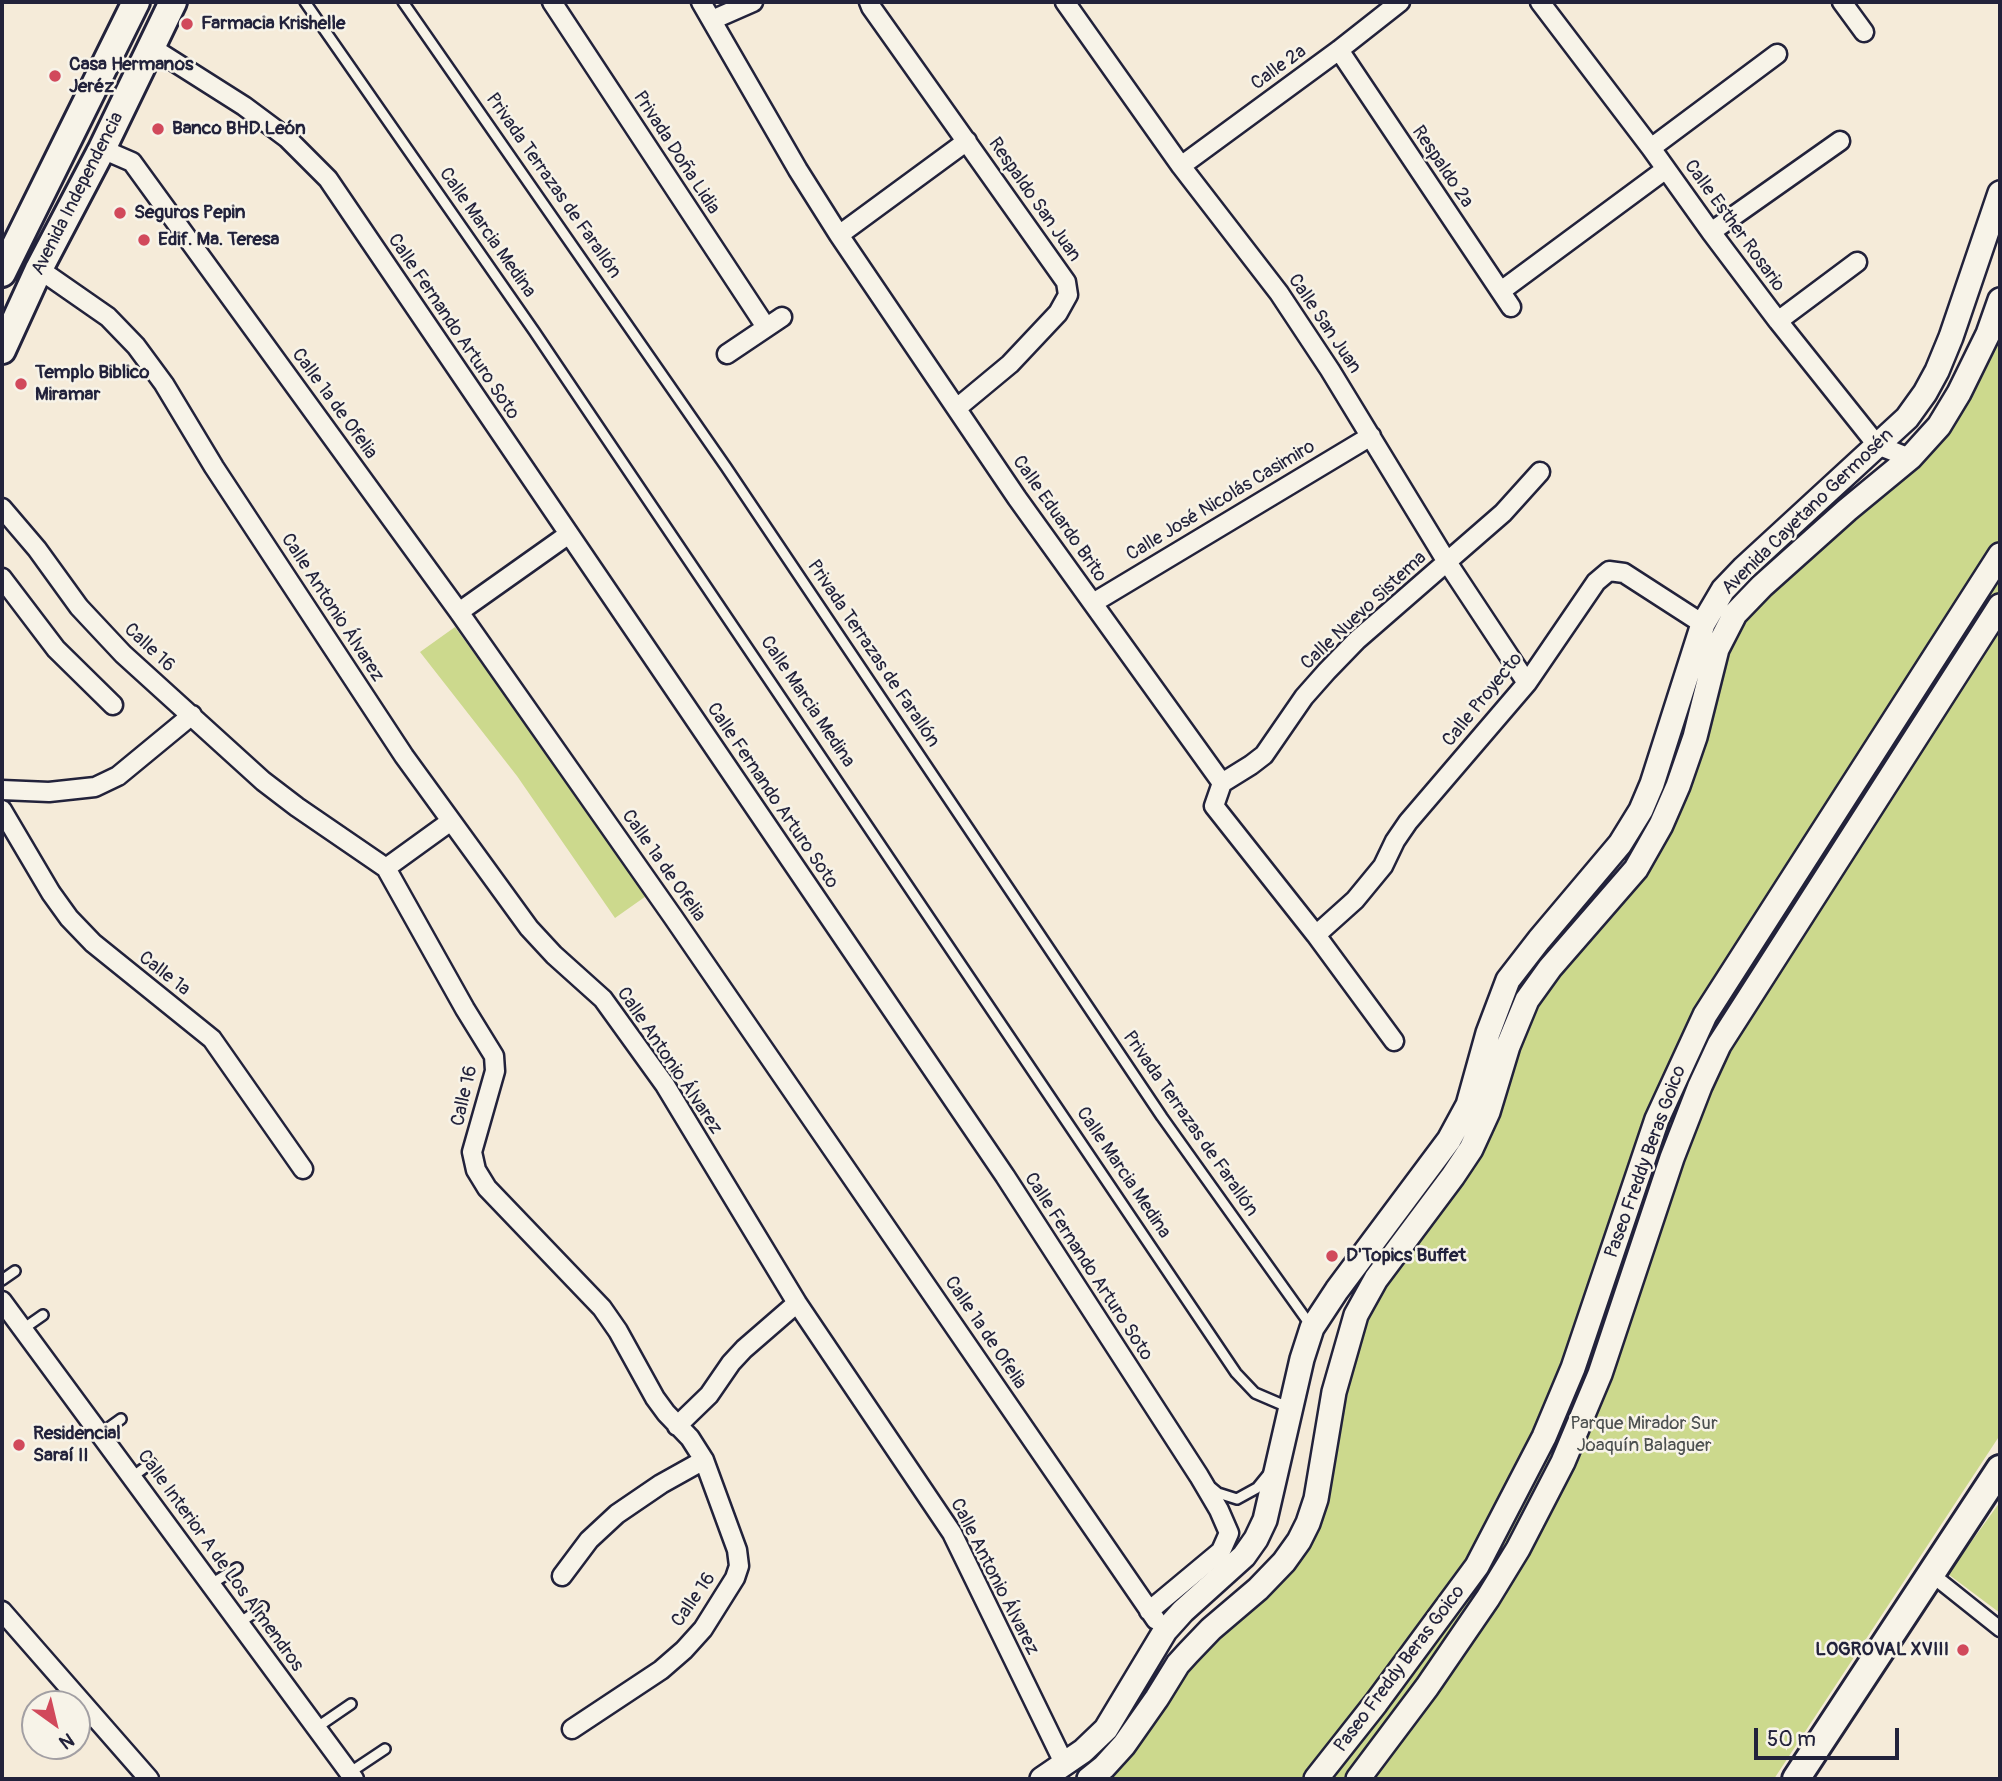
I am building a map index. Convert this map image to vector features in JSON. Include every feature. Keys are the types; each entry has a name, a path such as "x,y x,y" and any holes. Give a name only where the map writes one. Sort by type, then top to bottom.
{"main road":[{"name":"Avenida Independencia","path":"2,273 136,2"},
{"name":"Avenida Independencia","path":"2,350 173,2"},
{"path":"1796,1779 2000,1469"}],"street":[{"name":"Privada Doña Lidia","path":"552,2 766,327"},
{"name":"Calle Eduardo Brito","path":"701,2 798,170 839,235 1017,498 1222,783"},
{"path":"712,20 753,2"},
{"name":"Respaldo San Juan","path":"869,2 1066,282 1068,295 1058,313 1010,364 957,408"},
{"name":"Calle San Juan","path":"1065,2 1181,166 1279,293 1371,436 1447,562 1527,683"},
{"name":"Calle 2a","path":"1181,166 1400,2"},
{"name":"Calle Esther Rosario","path":"1540,2 1778,321 1877,445 1910,458"},
{"path":"1842,2 1864,32"},
{"name":"Calle Fernando Arturo Soto","path":"151,47 244,106 287,138 328,179 1005,1177 1199,1476 1229,1533 1221,1551 1149,1611"},
{"name":"Respaldo 2a","path":"1339,50 1511,307"},
{"path":"1651,148 1777,54"},
{"path":"839,235 967,141"},
{"path":"1711,232 1840,141"},
{"name":"Calle 1a de Ofelia","path":"102,149 132,162 459,612 883,1220 1165,1631"},
{"path":"1501,291 1666,169"},
{"name":"Avenida Cayetano Germosén","path":"1042,1779 1083,1751 1106,1729 1165,1631 1183,1611 1244,1556 1256,1539 1265,1520 1301,1359 1312,1328 1337,1290 1449,1140 1468,1105 1488,1033 1508,980 1620,844 1641,810 1653,784 1703,624 1723,590 1907,418 1937,371 2000,193"},
{"path":"1778,321 1857,262"},
{"name":"Calle Antonio Álvarez","path":"39,270 108,317 136,346 164,384 214,467 404,756 529,928 554,955 603,999 665,1085 797,1303 952,1533 1065,1765"},
{"name":"Avenida Cayetano Germosén","path":"1089,1779 1124,1745 1178,1664 1284,1562 1299,1541 1316,1499 1334,1391 1356,1315 1376,1279 1454,1176 1471,1149 1488,1112 1508,1046 1527,1000 1550,968 1636,869 1661,825 1695,737 1717,649 1735,614 1847,510 1910,458 1939,426 1959,393 1988,334 2000,300"},
{"path":"727,354 782,317"},
{"name":"Calle José Nicolás Casimiro","path":"1093,603 1371,436"},
{"name":"Calle Nuevo Sistema","path":"1222,783 1264,755 1304,696 1357,640 1503,513 1540,472"},
{"name":"Calle 16","path":"2,509 37,549 79,607 123,654 272,787 386,868 494,1056 495,1071 472,1152 476,1170 487,1188 602,1308 618,1331 655,1398 690,1438 704,1460 737,1550 739,1566 735,1578 704,1629 684,1650 662,1670 572,1729"},
{"path":"459,612 569,534"},
{"name":"Paseo Freddy Beras Goico","path":"1316,1779 1430,1631 1483,1554 1544,1437 1573,1367 1657,1119 1705,1016 2000,555"},
{"name":"Calle Proyecto","path":"1316,935 1354,900 1383,866 1408,822 1527,683 1596,582 1609,571 1624,573 1703,624"},
{"path":"2,578 57,649 113,705"},
{"name":"Paseo Freddy Beras Goico","path":"1358,1779 1427,1688 1488,1598 1518,1549 1563,1462 1600,1374 1672,1158 1719,1045 2000,606"},
{"path":"2,790 50,792 95,788 118,776 192,715"},
{"path":"1222,783 1214,806 1316,935 1394,1041"},
{"name":"Calle 1a","path":"2,810 51,893 69,918 93,943 212,1039 303,1169"},
{"path":"386,868 451,821"},
{"name":"Calle Interior A de Los Almendros","path":"2,1301 352,1776"},
{"path":"677,1426 709,1395 744,1349 797,1303"},
{"path":"562,1576 589,1540 617,1514 661,1484 704,1460"},
{"path":"1931,1574 2000,1629"},
{"path":"2,1611 149,1779"}],"lane":[{"name":"Calle Marcia Medina","path":"304,2 542,342 1236,1373 1255,1393 1290,1408"},
{"name":"Privada Terrazas de Farallón","path":"403,2 734,479 1162,1117 1312,1328"},
{"path":"2,1280 15,1271"},
{"path":"23,1329 43,1315"},
{"path":"100,1433 121,1419"},
{"path":"132,1477 151,1463"},
{"path":"1199,1476 1218,1493 1237,1499 1256,1488 1278,1463"},
{"path":"211,1584 237,1567"},
{"path":"239,1623 263,1607"},
{"path":"316,1728 351,1704"},
{"path":"352,1776 385,1749"}],"green space":[{"name":"Parque Mirador Sur Joaquín Balaguer","path":"2000,327 2000,1435 1774,1779 1103,1779 1178,1676 1295,1562 1369,1310 1517,1048 1539,999 1616,906 1743,619 1768,592 1899,479"},
{"path":"455,627 649,894 615,918 517,776 420,652"},
{"path":"2000,1502 2000,1613 1948,1574"}],"place":[{"name":"Farmacia Krishelle","path":"187,24"},
{"name":"Casa Hermanos Jeréz","path":"55,76"},
{"name":"Banco BHD León","path":"158,129"},
{"name":"Seguros Pepin","path":"120,213"},
{"name":"Edif. Ma. Teresa","path":"144,240"},
{"name":"Templo Biblico Miramar","path":"21,384"},
{"name":"D'Topics Buffet","path":"1332,1256"},
{"name":"Residencial Saraí II","path":"19,1445"},
{"name":"LOGROVAL XVIII","path":"1963,1650"}]}
